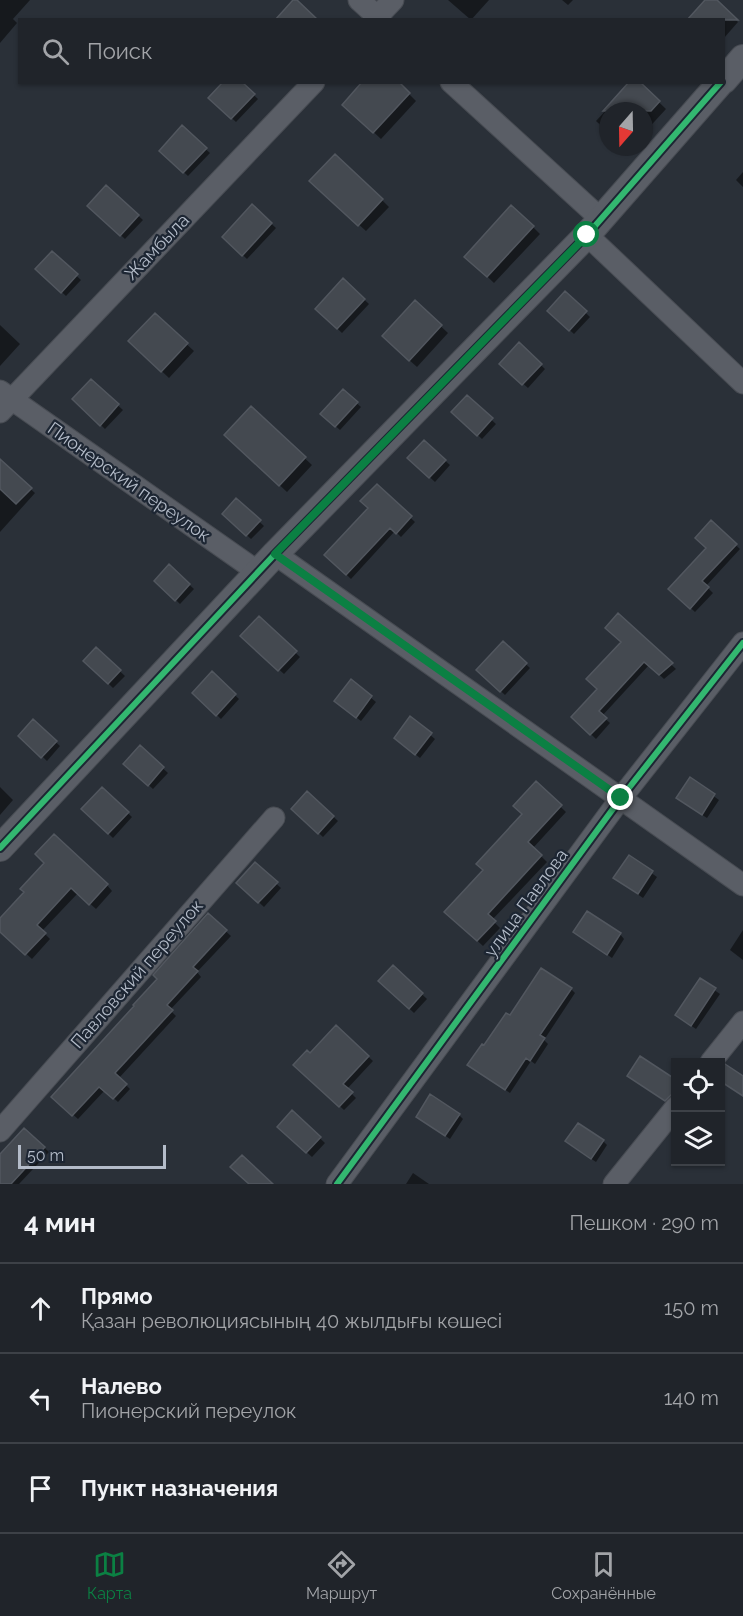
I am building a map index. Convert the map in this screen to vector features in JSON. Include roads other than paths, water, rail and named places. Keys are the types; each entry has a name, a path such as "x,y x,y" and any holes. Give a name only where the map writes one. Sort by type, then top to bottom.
{"street":[{"path":"359,0 377,18 393,0"},
{"path":"725,78 743,58"},
{"name":"Жамбыла","path":"4,401 312,84"},
{"path":"453,84 743,383"},
{"path":"0,848 275,554 594,227 719,84"},
{"name":"Пионерский переулок","path":"4,401 258,572"},
{"path":"275,554 743,885"},
{"name":"улица Павлова","path":"337,1184 621,798 743,643"},
{"name":"Павловский переулок","path":"0,1131 274,818"},
{"path":"714,1058 743,1022"},
{"path":"614,1184 671,1112"}]}
